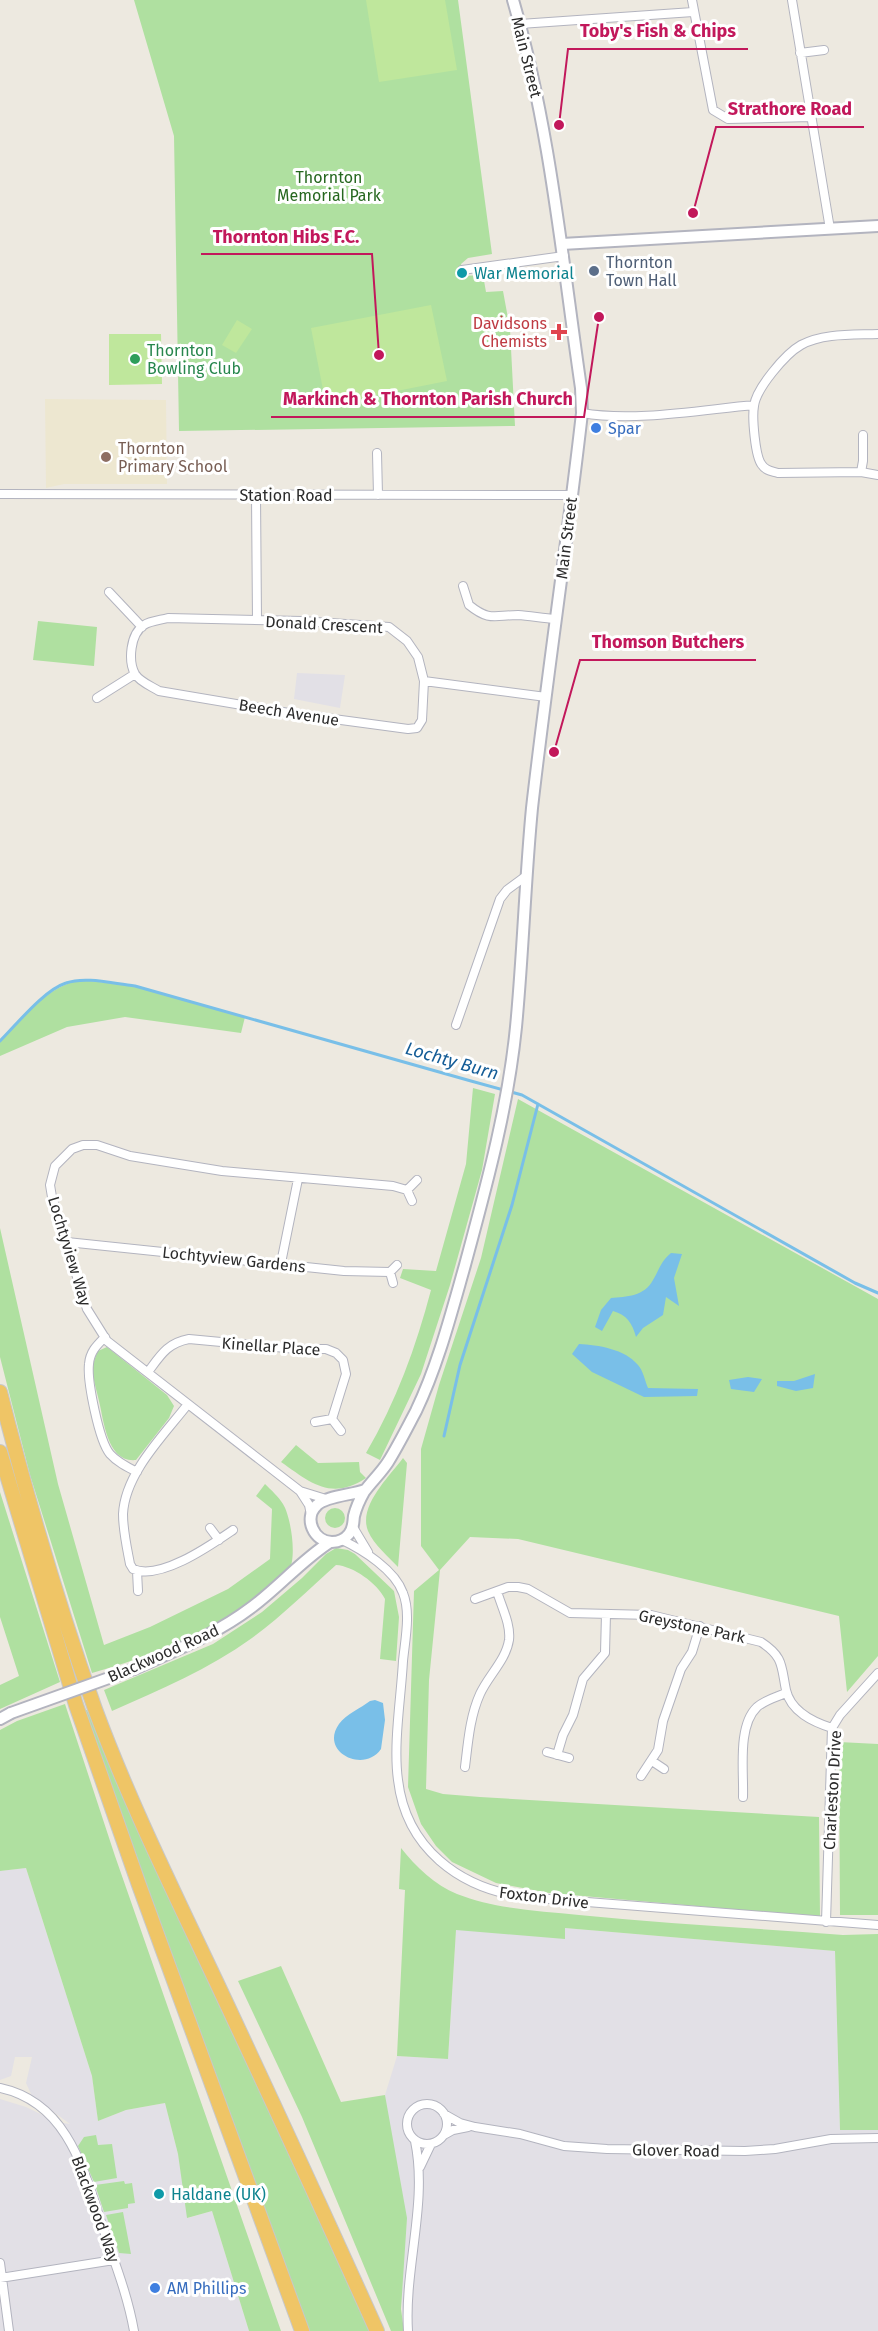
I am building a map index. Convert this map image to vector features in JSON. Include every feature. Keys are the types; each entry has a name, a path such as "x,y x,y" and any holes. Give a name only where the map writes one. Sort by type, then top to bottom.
{"highway":[{"path":"0,1392 45,1553 95,1709 158,1860 309,2180 377,2331"},
{"path":"0,1452 76,1705 139,1885 302,2331"}],"main road":[{"name":"Main Street","path":"354,1522 365,1490 389,1461 416,1412 431,1377 478,1215 504,1107 516,1025 526,876 546,697 582,413 581,388 564,256 540,108 514,0"},
{"path":"562,244 878,226"},
{"path":"309,1557 311,1515 316,1505 365,1490"},
{"path":"312,1528 319,1538 330,1542 342,1540 354,1522 349,1506 339,1499 330,1499"},
{"name":"Blackwood Road","path":"0,1719 10,1713 134,1669 211,1635 280,1586 309,1557 330,1542"}],"street":[{"path":"692,0 713,110 728,119 811,117"},
{"path":"792,0 830,229"},
{"path":"520,24 693,12"},
{"path":"800,53 824,50"},
{"path":"462,270 564,256"},
{"path":"878,334 821,338 801,345 775,368 754,405 757,457 768,471 861,472 878,475"},
{"path":"582,413 627,416 754,405"},
{"path":"861,472 863,435"},
{"path":"377,453 378,495"},
{"name":"Station Road","path":"0,495 572,495"},
{"path":"256,495 257,620"},
{"path":"464,586 469,605 485,615 501,618 514,615 555,619"},
{"path":"97,698 135,674 131,658 134,637 142,627 109,592"},
{"name":"Donald Crescent","path":"142,627 168,618 389,627 407,641 418,657 424,681"},
{"name":"Beech Avenue","path":"135,674 141,681 159,691 288,713 408,729 417,728 422,720 424,681"},
{"path":"424,681 546,697"},
{"path":"456,1025 500,899 507,890 526,876"},
{"name":"Lochtyview Way","path":"311,1515 309,1505 300,1491 105,1338 87,1309 52,1197 50,1185 55,1166 72,1149 83,1145 97,1145 130,1156 159,1162 298,1179 393,1186 407,1190"},
{"path":"281,1263 298,1179"},
{"path":"412,1200 407,1190 417,1180"},
{"name":"Lochtyview Gardens","path":"67,1242 344,1271 390,1272"},
{"path":"393,1283 390,1272 398,1265"},
{"path":"105,1338 94,1348 88,1371 100,1427 109,1452 116,1460 137,1472"},
{"name":"Kinellar Place","path":"148,1372 165,1348 177,1341 330,1350 339,1355 346,1369 345,1380 332,1419"},
{"path":"138,1591 137,1571 130,1564 123,1512 129,1487 137,1472 188,1404"},
{"path":"315,1422 332,1419 341,1431"},
{"name":"Lochtyview Way","path":"300,1491 330,1499"},
{"name":"Foxton Drive","path":"354,1522 370,1556"},
{"path":"210,1528 219,1540"},
{"path":"137,1571 183,1562 233,1530"},
{"name":"Foxton Drive","path":"342,1540 370,1556 399,1585 406,1603 397,1761 399,1791 414,1829 443,1864 471,1883 506,1895 878,1925"},
{"name":"Greystone Park","path":"475,1599 496,1591 518,1587 534,1592 570,1613 651,1615 761,1642 772,1649 780,1659 786,1693 801,1714 813,1722 832,1728"},
{"path":"465,1767 468,1739 480,1693 506,1651 509,1642 510,1631 496,1591"},
{"path":"557,1755 562,1735 573,1715 583,1679 605,1653 606,1614"},
{"path":"641,1776 652,1761 661,1742 663,1721 681,1669 692,1652 700,1626"},
{"name":"Charleston Drive","path":"826,1922 832,1728 855,1697 878,1673"},
{"path":"743,1797 744,1732 747,1722 759,1706 786,1693"},
{"path":"547,1752 569,1758"},
{"path":"652,1761 664,1769"},
{"name":"Blackwood Way","path":"0,2088 38,2103 57,2122 68,2138 88,2183 127,2297 134,2331"},
{"path":"420,2169 431,2144 444,2134 447,2124 444,2114 437,2107 428,2104 414,2108 406,2125 410,2136 415,2141 420,2144 431,2144"},
{"name":"Glover Road","path":"444,2114 460,2123 520,2134 564,2146 607,2149 744,2151 775,2149 831,2139 878,2138"},
{"name":"Glover Road","path":"444,2134 453,2130 476,2127"},
{"path":"408,2331 408,2301 420,2169 415,2141"},
{"path":"1,2278 114,2260"},
{"path":"0,2263 9,2331"}],"shaded area":[{"name":"Thornton Primary School","path":"45,399 166,400 167,484 64,484 46,488"},
{"path":"297,673 345,675 340,708 294,699"},
{"path":"26,1868 92,2076 98,2121 126,2110 165,2103 178,2154 188,2218 212,2211 249,2331 0,2331 0,2099 26,2107 57,2122 70,2124 32,2096 26,2083 32,2057 15,2057 11,2076 0,2080 0,1871"},
{"path":"565,1928 835,1951 840,2129 878,2130 878,2331 404,2331 385,2095 397,2056 448,2059 456,1929 564,1938"}],"green space":[{"name":"Thornton Memorial Park","path":"134,0 458,0 492,254 468,258 461,264 463,276 483,275 486,292 503,291 510,329 515,426 179,431 174,136"},
{"path":"366,0 445,0 457,70 379,82"},
{"path":"431,305 447,381 326,405 311,328"},
{"path":"237,320 252,329 236,353 222,345"},
{"name":"Thornton Bowling Club","path":"109,334 161,334 162,384 109,385"},
{"path":"38,621 97,627 94,666 33,660"},
{"path":"81,980 135,986 245,1017 241,1033 125,1017 67,1027 0,1056 0,1041 27,1013 57,989"},
{"path":"473,1088 495,1094 482,1170 450,1285 421,1374 380,1460 366,1453 387,1414 404,1374 431,1290 400,1278 403,1269 436,1271 466,1164"},
{"path":"518,1099 878,1299 878,1656 847,1692 839,1616 518,1539 470,1537 440,1570 429,1680 426,1789 443,1794 480,1797 819,1817 820,1917 549,1893 496,1883 452,1862 436,1846 421,1824 408,1787 414,1591 439,1570 421,1546 421,1449 439,1385 481,1258"},
{"path":"0,1228 58,1484 104,1645 150,1627 228,1589 270,1559 272,1509 256,1496 265,1484 283,1504 291,1527 293,1556 289,1571 280,1580 228,1616 185,1639 139,1658 92,1673 30,1475 0,1357"},
{"path":"107,1347 167,1395 174,1406 169,1418 136,1460 126,1459 119,1455 113,1448 105,1429 93,1371 98,1351"},
{"path":"296,1445 318,1463 359,1462 360,1472 366,1478 354,1485 342,1488 322,1487 302,1477 281,1462"},
{"path":"403,1458 407,1463 398,1567 374,1541 368,1531 366,1521 371,1502"},
{"path":"0,1492 60,1682 0,1709 0,1685 19,1676 0,1617"},
{"path":"335,1508 342,1511 345,1518 342,1525 335,1528 328,1525 325,1518 328,1511"},
{"path":"336,1548 355,1554 394,1591 399,1617 396,1661 380,1659 385,1599 370,1581 350,1568 336,1565 274,1621 236,1649 184,1678 112,1711 104,1690 213,1644 262,1612 326,1554"},
{"path":"65,1704 115,1856 281,2331 249,2331 212,2211 187,2218 178,2154 165,2103 126,2110 98,2121 92,2076 26,1868 0,1871 0,1730 17,1721"},
{"path":"87,1710 369,2331 308,2331 113,1795 84,1711"},
{"path":"839,1742 878,1744 878,1915 840,1915"},
{"path":"401,1848 426,1875 441,1886 472,1899 517,1909 843,1935 878,1934 878,2130 840,2130 835,1951 565,1928 565,1939 456,1930 448,2059 397,2056 405,1890 399,1889"},
{"path":"281,1966 341,2102 385,2095 407,2218 401,2309 404,2331 391,2331 302,2117 238,1981"},
{"path":"96,2135 98,2145 112,2144 117,2178 94,2182 78,2146 84,2137"},
{"path":"124,2181 125,2184 132,2183 135,2203 128,2204 128,2208 104,2212 95,2185"},
{"path":"123,2212 131,2254 119,2253 106,2215"}],"water":[{"path":"671,1253 682,1254 674,1278 679,1306 666,1297 663,1315 643,1328 636,1337 628,1320 613,1311 602,1331 595,1327 601,1310 611,1298 635,1295 645,1289 650,1285 662,1262"},
{"path":"579,1344 603,1347 626,1355 640,1367 648,1388 698,1389 697,1396 644,1397 592,1372 572,1354"},
{"path":"815,1374 813,1388 796,1391 777,1386 777,1381 794,1381"},
{"path":"748,1377 762,1379 754,1392 731,1389 729,1380"},
{"path":"375,1700 383,1703 385,1720 381,1749 364,1760 346,1756 339,1751 335,1743 334,1734 339,1724 350,1714"}],"waterway":[{"name":"Lochty Burn","path":"0,1041 40,1000 58,987 74,981 100,981 135,986 522,1095 855,1283 878,1293"},
{"path":"444,1436 460,1365 512,1205 538,1104"}],"place":[{"name":"Toby's Fish & Chips","path":"559,125"},
{"name":"Strathore Road","path":"693,213"},
{"name":"Thornton Town Hall","path":"594,271"},
{"name":"War Memorial","path":"462,273"},
{"name":"Markinch & Thornton Parish Church","path":"599,317"},
{"name":"Davidsons Chemists","path":"559,332"},
{"name":"Thornton Hibs F.C.","path":"379,355"},
{"name":"Thornton Bowling Club","path":"135,359"},
{"name":"Spar","path":"596,428"},
{"name":"Thornton Primary School","path":"106,457"},
{"name":"Thomson Butchers","path":"554,752"},
{"name":"Haldane (UK)","path":"159,2194"},
{"name":"AM Phillips","path":"155,2288"}]}
